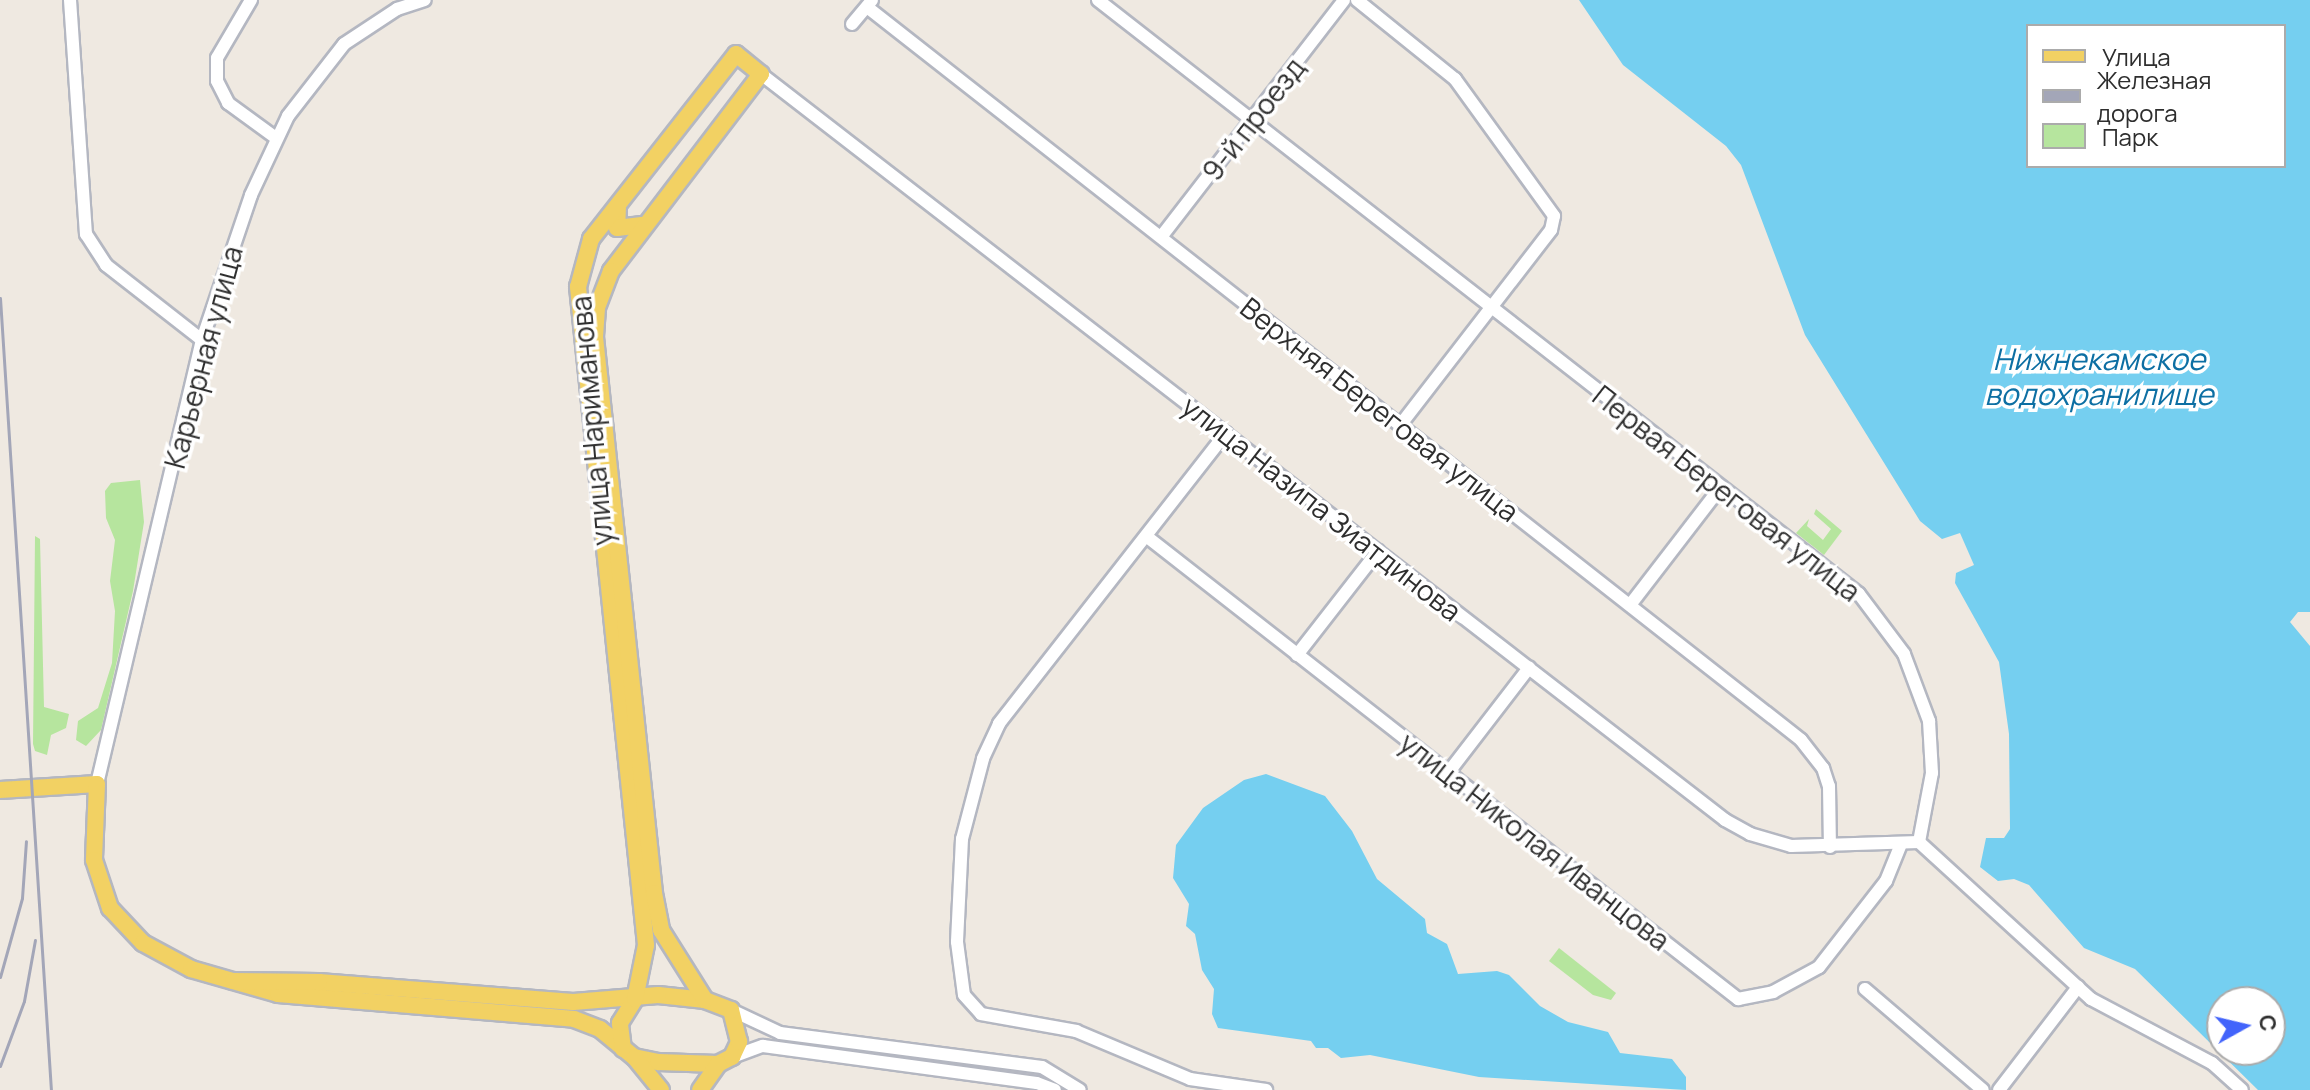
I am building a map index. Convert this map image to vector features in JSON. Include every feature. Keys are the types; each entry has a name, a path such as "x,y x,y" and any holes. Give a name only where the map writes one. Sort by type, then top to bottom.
{"main road":[{"name":"улица Нариманова","path":"628,1053 620,1023 635,999 646,945 578,297 591,239 736,54 761,74 642,225 611,271 597,308 595,349 654,893 666,940 705,1000"},
{"path":"619,203 617,228 642,225"},
{"path":"0,790 97,784 93,847 110,908 163,956 233,981 322,999 574,1019 600,1029 628,1053 661,1090"},
{"path":"233,981 319,982 573,1002 658,995 705,1000 731,1010 739,1034 725,1061 700,1090"},
{"path":"628,1053 725,1061"}],"street":[{"path":"70,0 86,234 106,265 202,340"},
{"path":"251,0 217,58 217,81 228,103 276,138"},
{"name":"Карьерная улица","path":"97,784 202,340 251,195 276,138 304,90 344,44 397,9 425,0"},
{"name":"Первая Береговая улица","path":"1098,0 1859,594 1904,654 1924,702 1931,744 1929,797 1919,842"},
{"name":"9-й проезд","path":"1161,237 1344,0"},
{"path":"1357,0 1464,89 1551,209 1551,230 1401,424"},
{"path":"852,24 870,4"},
{"name":"Верхняя Береговая улица","path":"870,4 1814,753 1829,786 1830,847"},
{"name":"улица Назипа Зиатдинова","path":"761,74 1735,826 1775,843 1830,847 1919,842"},
{"path":"1226,433 1026,690 987,749 959,853 957,942 968,1002 988,1017 1076,1031 1190,1079 1266,1090"},
{"path":"1630,605 1721,487"},
{"name":"улица Николая Иванцова","path":"1146,536 1738,999 1775,992 1822,964 1886,881 1901,844"},
{"path":"1297,655 1378,551"},
{"path":"1448,773 1529,668"},
{"path":"1919,842 2078,987 2212,1063 2242,1090"},
{"path":"1999,1090 2078,987"},
{"path":"1865,989 1983,1090"},
{"path":"731,1010 780,1033 1042,1067 1080,1090"},
{"path":"725,1061 763,1046 1037,1083 1055,1090"}],"green space":[{"path":"140,480 144,522 133,591 101,730 86,746 76,740 78,721 98,708 112,663 115,611 110,581 115,540 106,518 105,491 111,483"},
{"path":"1816,509 1842,531 1824,555 1796,533 1809,519 1807,526 1823,540 1831,529 1814,514"},
{"path":"35,536 40,539 44,707 69,714 66,728 51,735 47,755 35,751 33,744"},
{"path":"1559,948 1616,993 1611,1000 1593,995 1549,961"}],"water":[{"name":"Нижнекамское водохранилище","path":"1579,0 2310,0 2310,612 2298,612 2290,622 2310,646 2310,1090 2258,1090 2234,1066 2286,1066 2286,986 2206,986 2206,1039 2135,969 2084,948 2029,885 2014,879 1998,881 1980,867 1986,838 2004,838 2010,829 2009,734 1999,662 1955,583 1956,573 1974,565 1960,533 1942,539 1920,521 1805,335 1741,165 1726,146 1623,65"},
{"path":"1266,774 1325,796 1352,831 1377,879 1425,919 1427,933 1447,944 1458,974 1497,971 1509,975 1540,1006 1568,1022 1608,1032 1620,1053 1672,1059 1686,1077 1686,1090 1479,1077 1370,1055 1341,1058 1328,1048 1316,1048 1311,1041 1218,1028 1212,1014 1214,989 1202,970 1195,934 1186,926 1189,904 1173,878 1176,845 1203,808 1244,780"}],"railway":[{"path":"0,298 51,1090"},
{"path":"0,977 22,898 26,841"},
{"path":"0,1066 24,1001 35,940"}]}
